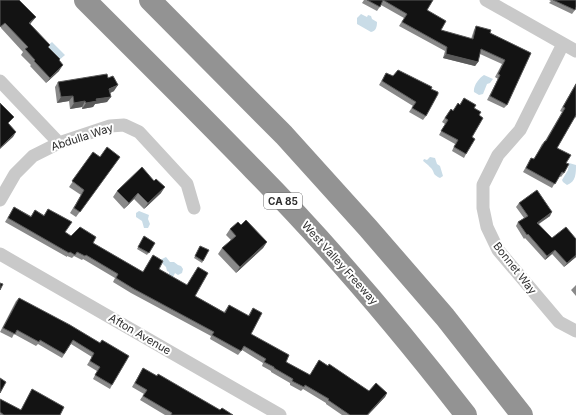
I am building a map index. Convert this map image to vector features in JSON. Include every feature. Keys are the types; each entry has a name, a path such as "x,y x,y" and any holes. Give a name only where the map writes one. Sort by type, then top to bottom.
{"highway":[{"name":"West Valley Freeway","path":"86,0 255,171 335,257 412,345 466,415"},
{"path":"150,0 284,135 368,228 445,317 522,415"}],"street":[{"path":"486,0 576,51"},
{"name":"Bonnet Way","path":"563,44 520,130 498,155 483,185 483,208 487,227 498,250 559,322 576,331"},
{"path":"0,81 59,143"},
{"name":"Abdulla Way","path":"0,200 15,174 33,156 59,143 110,126 124,125 139,132 187,184 194,208"},
{"name":"Afton Avenue","path":"0,254 280,415"}],"water":[{"path":"361,14 367,17 368,15 371,16 372,19 377,22 374,31 371,32 357,24 357,18"},
{"path":"52,42 65,55 58,61 45,48"},
{"path":"484,75 493,79 487,84 483,94 479,95 474,92 474,87 478,80"},
{"path":"430,157 435,158 437,164 440,166 443,176 440,178 423,161 424,159 427,160"},
{"path":"569,163 576,165 576,171 574,179 567,185 562,180 568,170"},
{"path":"139,211 149,215 148,219 150,224 148,228 144,228 142,221 136,217 136,213"},
{"path":"166,257 170,262 174,262 181,266 183,269 182,273 178,275 175,273 173,277 169,276 169,272 161,262 162,259"}],"building":[{"path":"0,0 19,0 36,17 29,23 50,45 48,47 60,59 59,60 63,65 50,78 25,49 28,47 5,23 0,27"},
{"path":"367,0 383,0 380,7"},
{"path":"383,0 433,0 427,10 446,21 441,30 473,39 476,26 491,30 490,33 531,53 507,105 490,96 505,60 481,49 478,62 446,54 447,47 402,22 407,14"},
{"path":"553,0 576,0 575,10"},
{"path":"398,70 432,87 431,89 438,92 426,116 412,108 416,102 382,81 386,73 393,76"},
{"path":"107,74 108,78 113,76 118,85 109,89 111,97 96,99 97,101 86,103 85,101 74,103 73,96 61,97 58,82"},
{"path":"576,84 576,115 557,148 571,155 566,163 569,164 555,184 526,168 531,158 534,159 546,141 565,108 563,107"},
{"path":"464,98 476,105 474,108 481,112 479,115 483,118 472,137 475,139 466,154 454,147 458,140 441,131 448,120 445,118 451,109 453,111 458,103 460,105"},
{"path":"0,103 14,117 8,123 16,132 0,148"},
{"path":"107,147 120,157 80,212 74,208 84,190 72,181 93,152 100,157"},
{"path":"142,167 154,181 156,179 165,187 148,203 138,193 129,203 117,191"},
{"path":"537,190 552,212 537,223 552,238 566,227 576,239 576,255 567,263 555,250 547,256 528,234 527,235 518,222 528,216 519,203"},
{"path":"14,207 31,217 35,210 44,216 48,209 72,222 65,232 71,236 80,227 96,237 93,243 143,272 153,255 163,261 159,269 187,285 198,267 208,273 195,296 225,313 229,305 249,316 253,308 262,313 251,334 289,355 286,362 310,375 319,360 328,366 329,364 369,391 376,383 387,393 367,415 350,415 328,400 329,399 305,385 304,387 292,381 293,379 264,362 266,359 244,346 241,351 212,335 214,332 116,278 118,274 86,255 85,256 77,252 75,255 70,252 69,253 8,218"},
{"path":"246,220 267,242 240,267 222,248 236,236 230,229 238,222 241,225"},
{"path":"144,236 155,243 149,253 138,247"},
{"path":"200,246 209,250 203,261 195,256"},
{"path":"0,283 3,284 0,290"},
{"path":"19,298 100,343 102,340 129,356 112,385 95,375 100,367 90,361 94,353 73,340 64,354 40,340 39,342 17,330 15,334 3,328"},
{"path":"143,368 157,376 158,374 220,410 222,408 233,415 171,415 172,413 143,396 147,390 135,383"},
{"path":"0,378 6,382 0,393"},
{"path":"32,389 64,407 60,415 4,415 0,412 0,399 21,410"}]}
